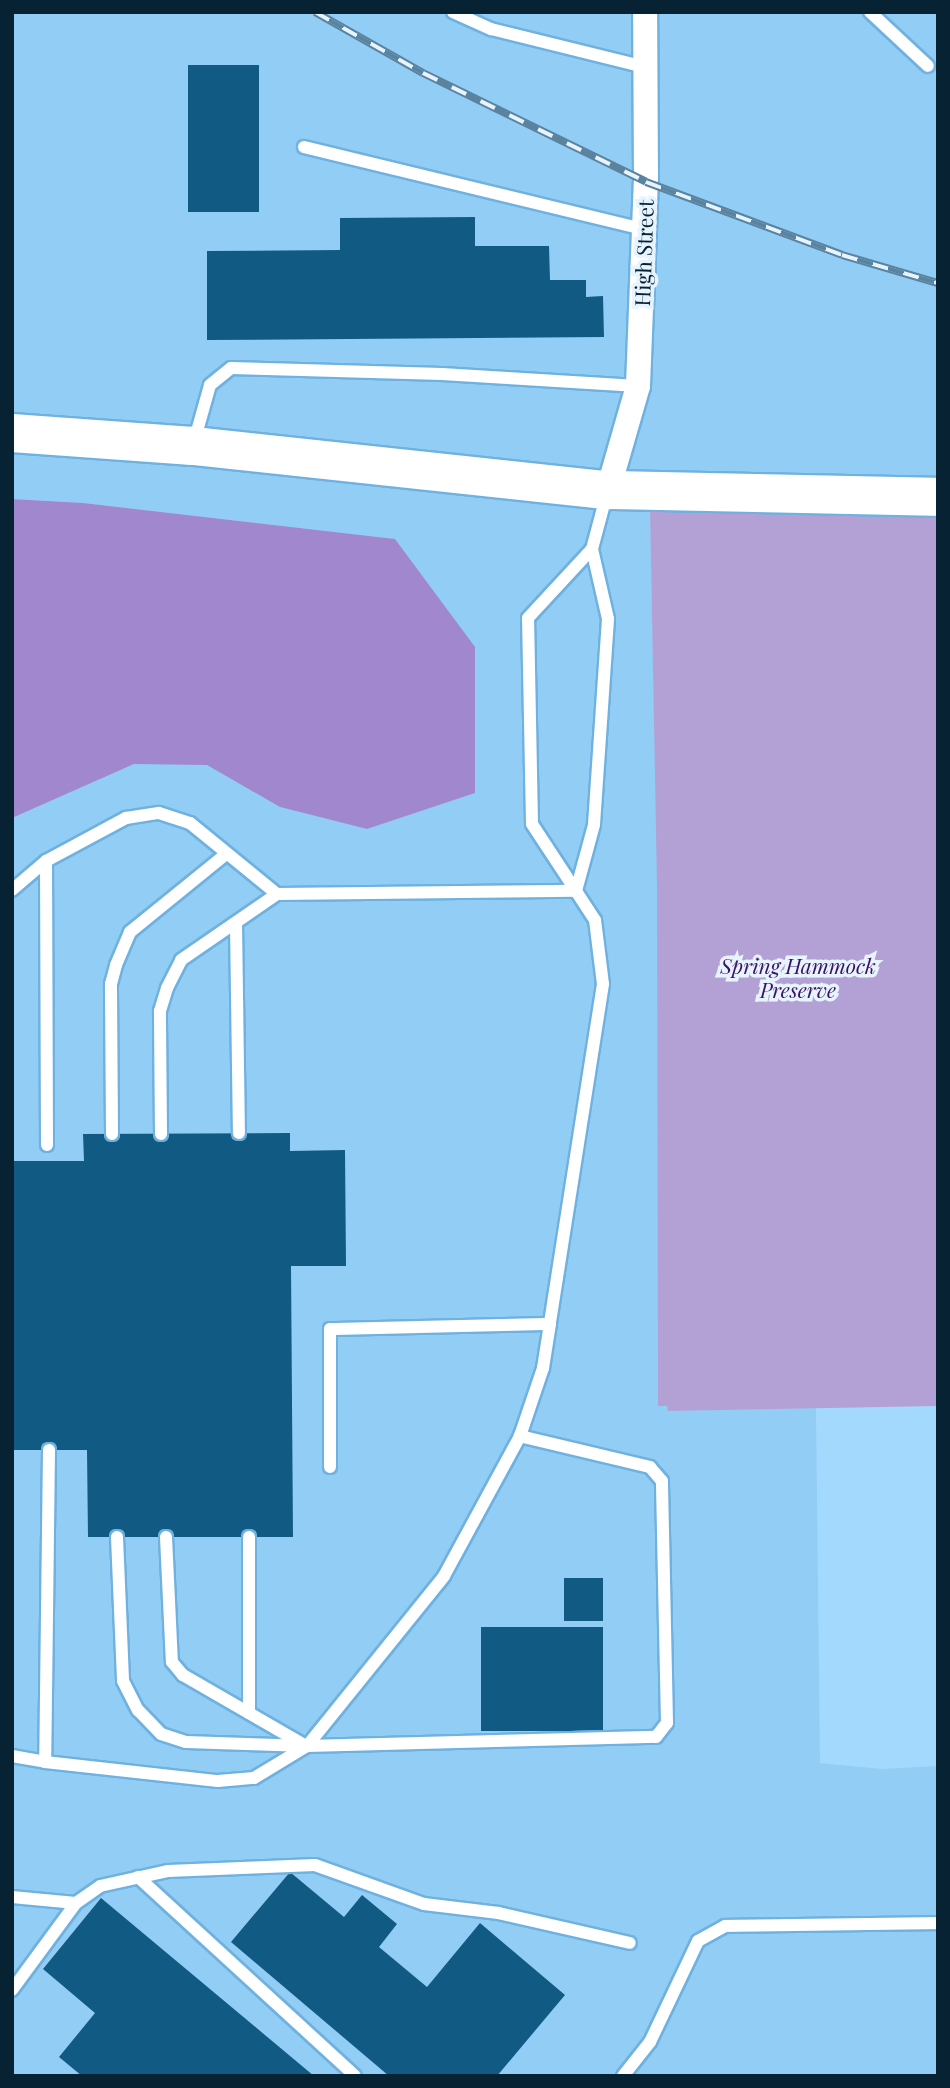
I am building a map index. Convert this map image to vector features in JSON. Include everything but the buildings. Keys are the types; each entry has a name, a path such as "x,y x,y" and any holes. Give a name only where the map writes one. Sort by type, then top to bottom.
{"main road":[{"path":"12,433 192,446 608,490 938,497"}],"street":[{"name":"High Street","path":"608,490 638,386 644,229 646,12"}],"lane":[{"path":"453,12 491,29 646,67"},
{"path":"870,12 928,66"},
{"path":"304,147 644,229"},
{"path":"192,446 210,385 232,368 442,374 638,386"},
{"path":"12,1756 218,1781 254,1779 307,1746 444,1576 520,1436 543,1368 603,985 595,920 532,824 528,618 592,549 608,490"},
{"path":"576,891 594,825 608,619 592,549"},
{"path":"12,890 46,861 126,818 159,813 190,822 277,894"},
{"path":"112,1134 111,985 116,965 130,932 226,854"},
{"path":"46,861 47,1144"},
{"path":"161,1134 160,1010 167,988 181,960 277,894 576,891"},
{"path":"236,923 239,1133"},
{"path":"330,1467 330,1329 550,1324"},
{"path":"117,1537 123,1682 138,1710 161,1734 186,1742 307,1746 656,1737 667,1723 662,1481 650,1467 520,1436"},
{"path":"45,1762 49,1450"},
{"path":"248,1713 249,1536"},
{"path":"166,1537 172,1662 183,1675 307,1746"},
{"path":"12,1990 76,1903 100,1886 168,1871 315,1865 424,1904 498,1913 630,1943"},
{"path":"138,1877 355,2076"},
{"path":"12,1897 76,1903"},
{"path":"623,2076 650,2042 698,1941 725,1926 938,1923"}],"shaded area":[{"path":"12,12 938,12 938,483 635,477 80,418 12,414"},
{"path":"12,446 650,511 668,1411 816,1408 820,1763 882,1769 938,1766 938,2076 12,2076 12,818 134,764 207,764 280,807 367,829 475,793 475,648 395,539 83,503 12,499"},
{"path":"12,499 83,503 395,539 475,647 475,793 367,829 280,807 207,765 134,764 12,818"}],"green space":[{"name":"Spring Hammock Preserve","path":"650,510 938,515 938,1406 668,1411 667,1406 658,1406 657,886"}],"railway":[{"path":"315,12 423,73 646,182 842,255 938,283"}]}
